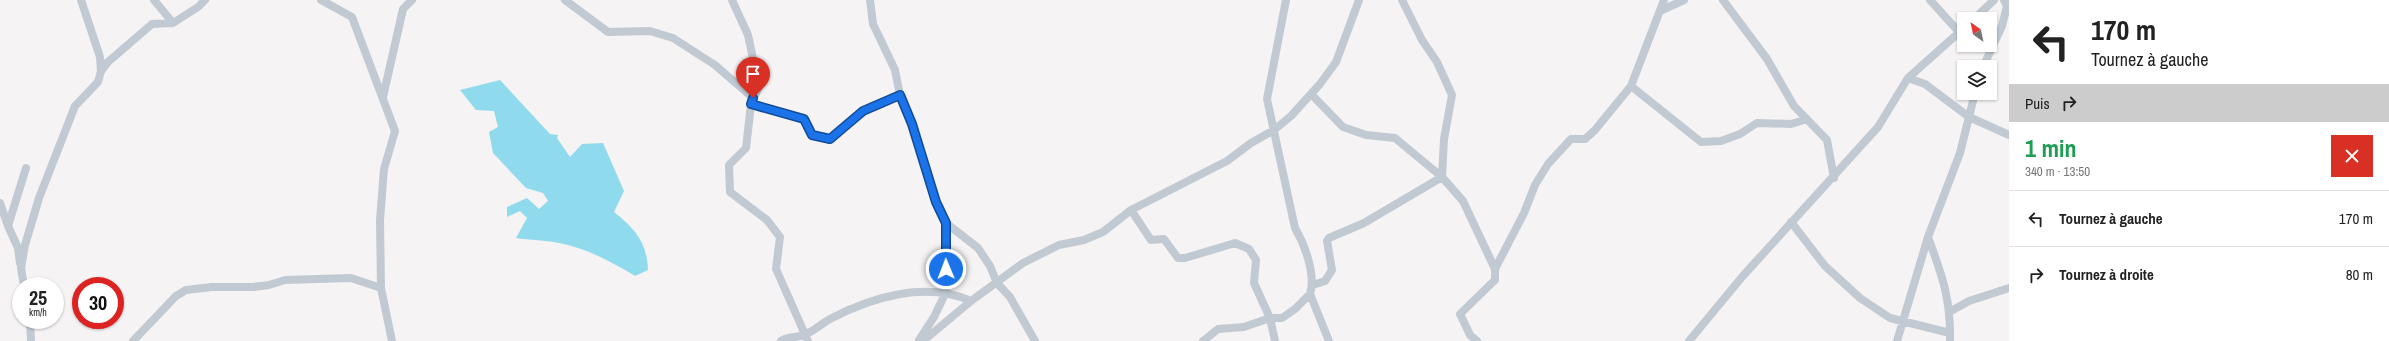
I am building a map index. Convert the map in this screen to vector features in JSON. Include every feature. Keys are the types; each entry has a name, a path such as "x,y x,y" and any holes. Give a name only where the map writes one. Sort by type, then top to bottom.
{"street":[{"path":"81,0 100,57 102,71"},
{"path":"154,0 173,22"},
{"path":"20,268 40,198 75,106 98,82 102,71 108,62 152,24 173,22 198,7 205,0"},
{"path":"321,0 352,17 395,131 384,169 380,220 381,288 392,341"},
{"path":"383,98 403,9 412,0"},
{"path":"565,0 608,32 650,31 673,38 715,65 753,98 746,148 730,165 730,192 767,220 780,237 776,269 806,338"},
{"path":"732,0 748,35 759,87 751,104"},
{"path":"870,0 873,24 896,70 900,95 912,124 936,202 946,223 945,294 934,317 919,341"},
{"path":"1203,341 1218,329 1244,327 1270,318 1282,318 1295,309 1310,294 1313,285 1301,238 1295,228 1267,99 1286,0"},
{"path":"923,341 970,300 997,283 1023,263 1059,245 1084,240 1102,232 1131,210 1227,161 1251,143 1274,130 1311,94 1336,62 1359,0"},
{"path":"1402,0 1422,40 1437,62 1452,95 1444,139 1442,177"},
{"path":"1477,341 1470,335 1460,314 1494,280 1495,268 1524,213 1535,185 1548,164 1571,139 1585,139 1595,130 1631,86 1664,0"},
{"path":"1660,10 1684,0"},
{"path":"1723,0 1767,58 1794,106 1827,140 1834,178"},
{"path":"1930,0 1957,25"},
{"path":"1981,12 1994,0"},
{"path":"1986,60 2002,26 2007,4"},
{"path":"1689,341 1742,277 1791,222 1834,178 1878,126 1908,78 1957,34"},
{"path":"1908,78 1925,84 1969,117 2009,135"},
{"path":"1631,86 1701,142 1721,141 1740,134 1757,122 1791,124 1807,119"},
{"path":"1311,94 1343,127 1366,135 1395,138 1442,177 1462,201 1495,268"},
{"path":"751,104 804,119 812,135 830,139 863,111 900,95"},
{"path":"1897,341 1904,322 1928,237 1960,153 1974,100"},
{"path":"8,226 26,168"},
{"path":"1313,285 1325,281 1332,270 1327,241 1329,238 1370,220 1442,177"},
{"path":"0,203 18,248 22,277"},
{"path":"1131,210 1151,240 1164,239 1178,258 1185,258 1235,243 1250,249 1256,260 1254,283 1270,318 1275,341"},
{"path":"1791,222 1825,266 1860,298 1890,318 1950,337 1951,311 1942,274 1928,237"},
{"path":"946,223 978,248 990,266 997,283 1010,297 1035,341"},
{"path":"133,341 176,296 186,290 212,287 268,286 285,280 351,278 381,288"},
{"path":"1951,311 1969,301 2009,288"},
{"path":"781,341 806,338 830,320 875,300 902,293 958,295 970,300"},
{"path":"1310,294 1329,341"},
{"path":"31,329 32,341"}],"water":[{"path":"500,80 550,134 558,135 557,138 570,157 582,144 603,143 624,191 614,212 634,230 645,252 648,270 635,276 608,261 579,248 554,242 516,238 527,218 520,211 507,217 507,207 527,198 539,209 548,201 543,193 526,188 493,153 489,132 498,127 494,111 476,110 460,90"}],"route":[{"path":"753,98 751,104 804,119 812,135 830,139 851,123 863,111 900,95 912,124 936,202 946,223 946,269"}]}
